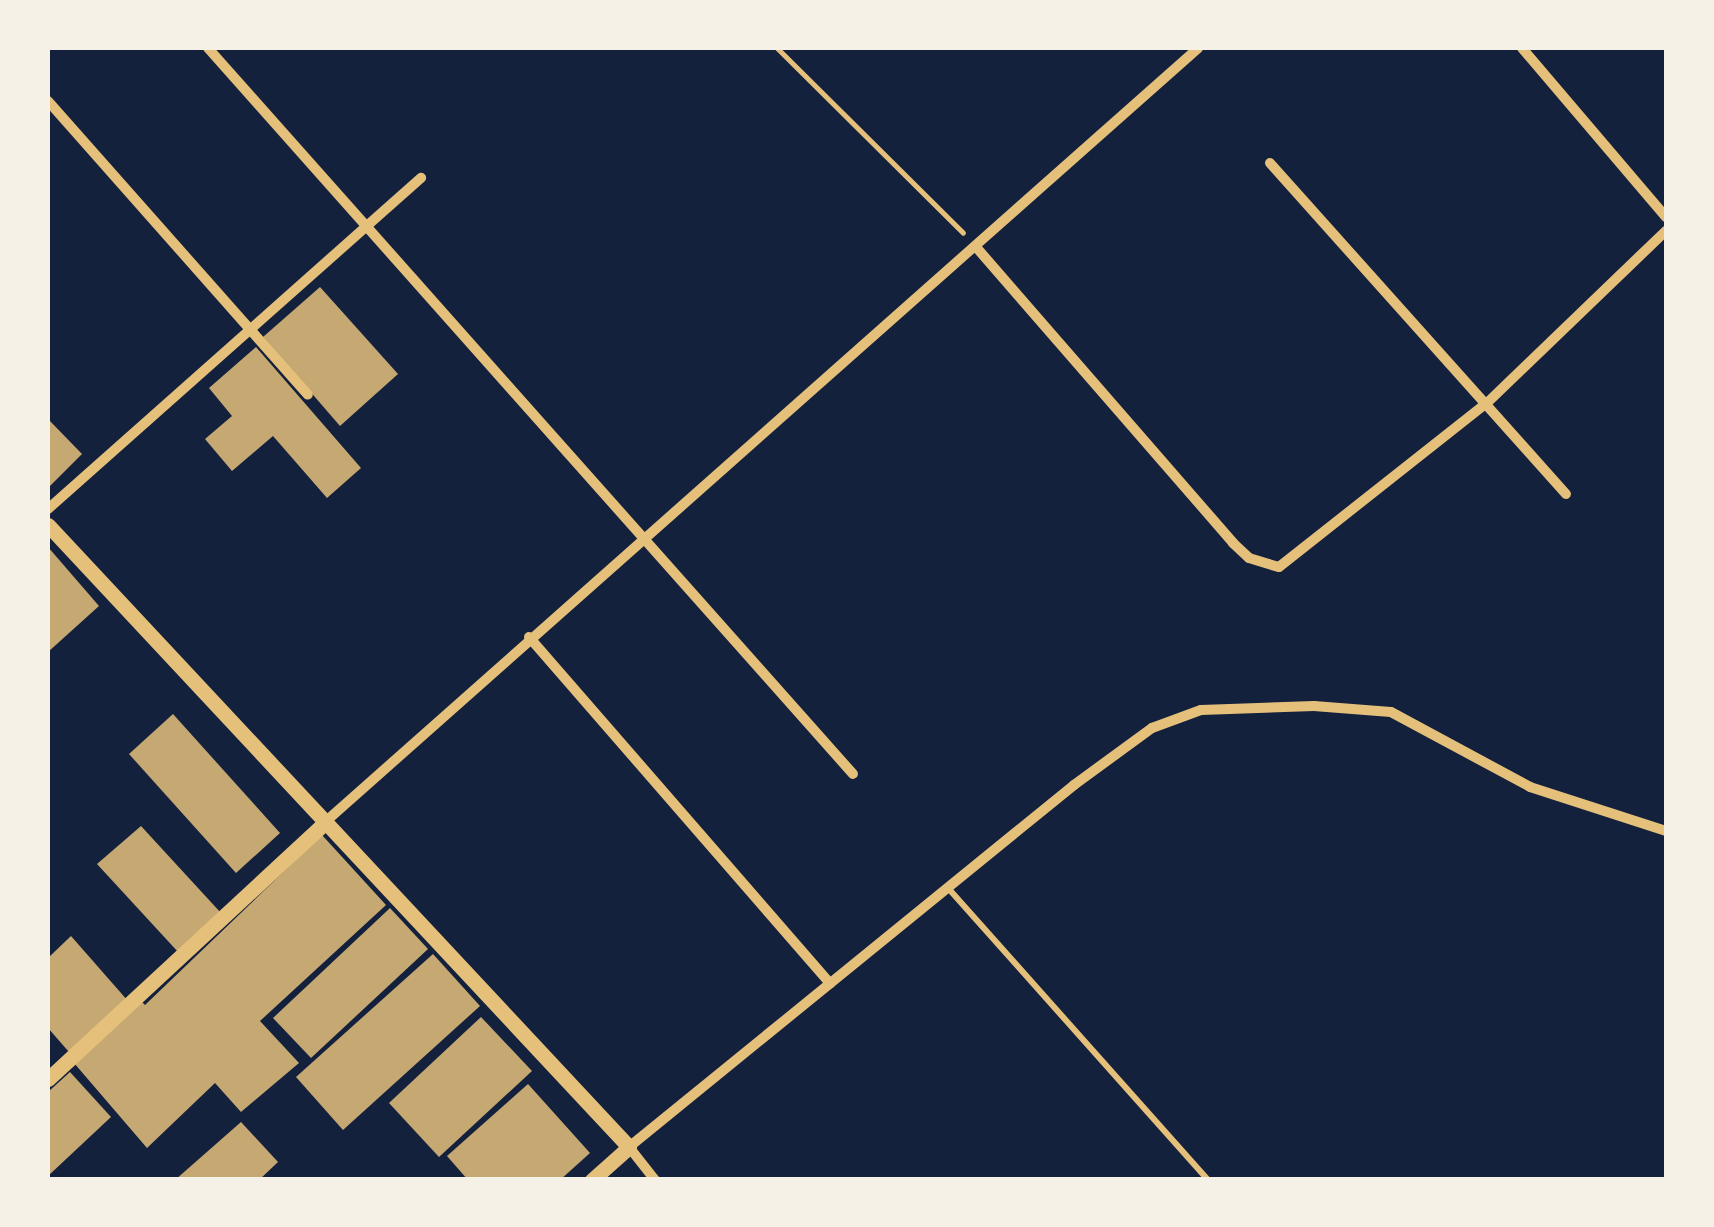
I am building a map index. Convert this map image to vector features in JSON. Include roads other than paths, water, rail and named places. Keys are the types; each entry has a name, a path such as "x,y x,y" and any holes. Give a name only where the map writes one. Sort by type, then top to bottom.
{"street":[{"path":"208,48 853,774"},
{"path":"48,1080 643,534 976,247 1198,48"},
{"path":"1522,48 1666,217"},
{"path":"48,100 308,395"},
{"path":"1270,163 1488,402 1566,494"},
{"path":"48,510 421,178"},
{"path":"976,247 1233,543 1265,565 1289,564 1488,402 1666,232"},
{"path":"48,525 323,824 629,1147 655,1180"},
{"path":"529,637 830,983"},
{"path":"592,1180 830,983 1152,728 1200,710 1391,712 1530,787 1666,831"}],"lane":[{"path":"948,888 1208,1180"}]}
